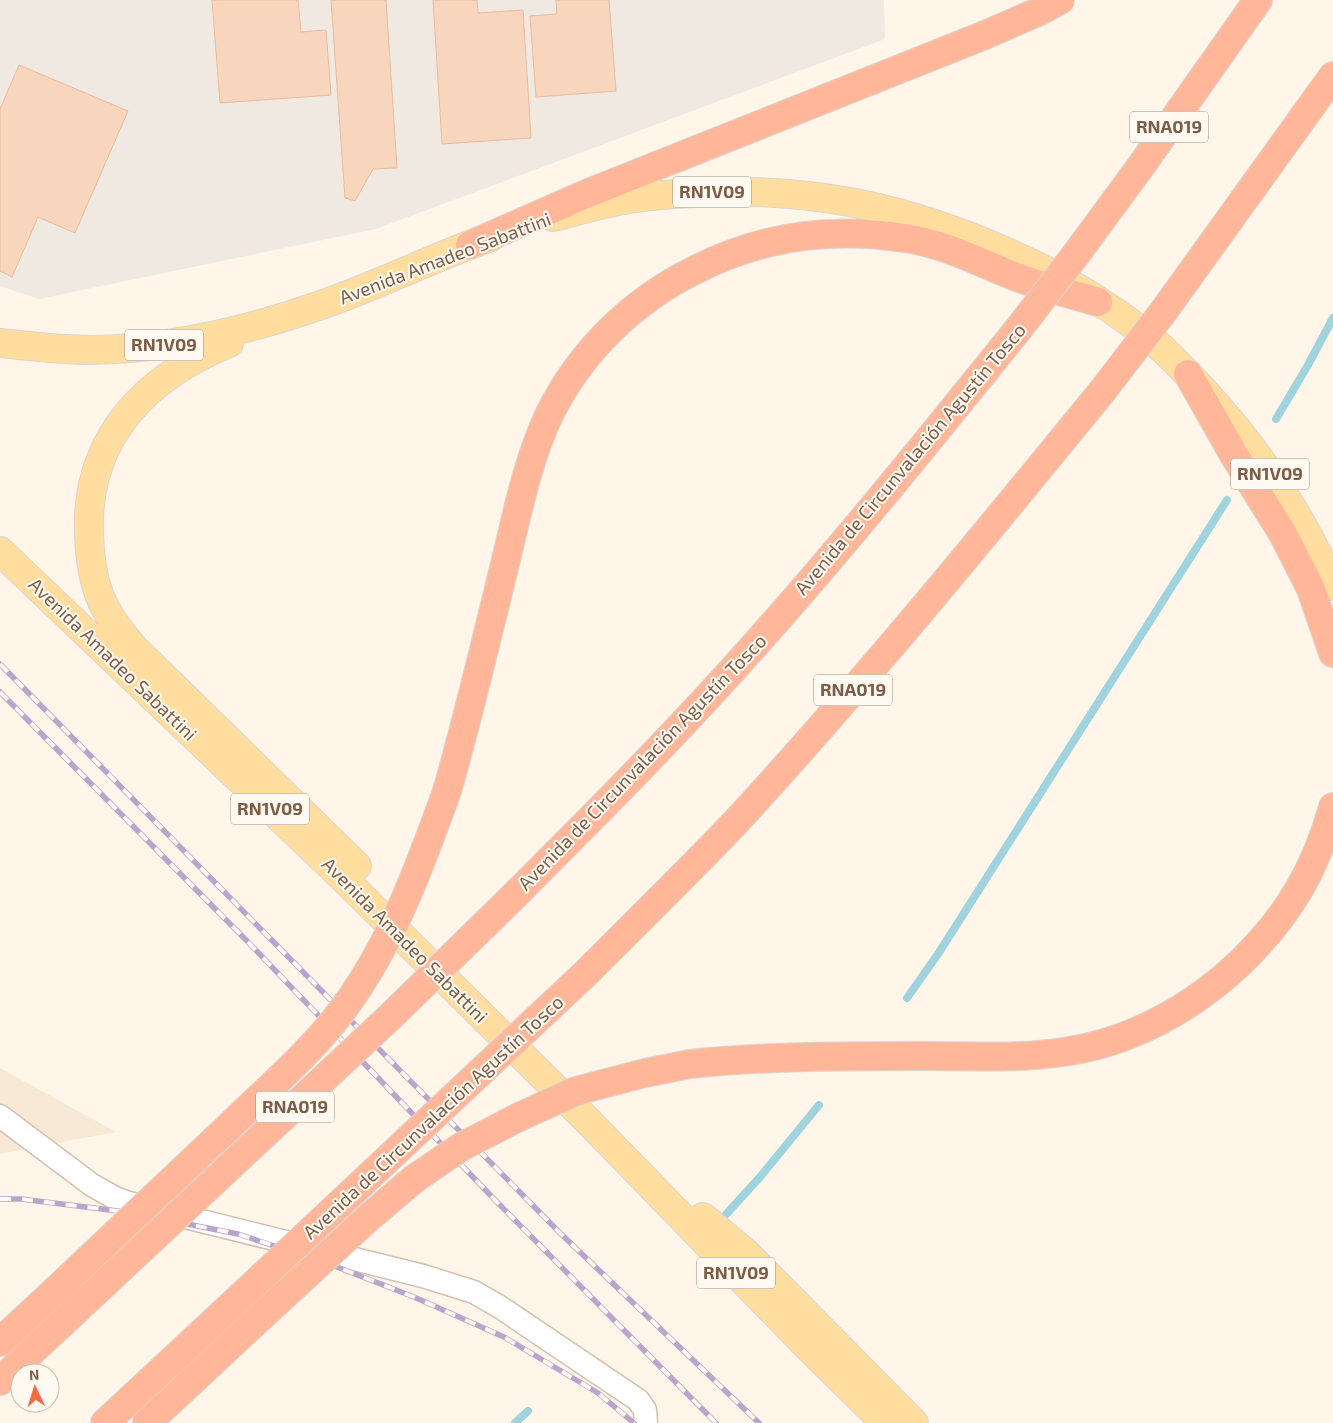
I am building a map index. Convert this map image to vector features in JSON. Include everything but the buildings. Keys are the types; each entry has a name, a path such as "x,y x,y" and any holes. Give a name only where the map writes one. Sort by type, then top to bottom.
{"highway":[{"path":"470,245 586,194 985,35 1040,11 1060,0"},
{"name":"Avenida de Circunvalación Agustín Tosco","path":"0,1381 384,1023 512,899 657,752 754,646 847,539 1020,327 1141,166 1258,0"},
{"name":"Avenida de Circunvalación Agustín Tosco","path":"105,1423 584,975 733,825 828,719 976,546 1104,389 1163,312 1333,76"},
{"path":"0,1342 323,1036 344,1008 383,947 418,867 447,791 534,455 549,416 567,383 587,355 613,327 642,302 675,280 711,261 748,247 786,238 814,235 866,233 907,238 985,263 1015,277 1098,302"},
{"path":"1188,374 1234,455 1283,534 1311,589 1333,653"},
{"path":"147,1423 366,1220 414,1179 460,1147 516,1118 576,1091 645,1073 690,1064 733,1059 994,1057 1065,1052 1131,1034 1161,1020 1209,990 1260,943 1284,913 1303,884 1318,855 1333,807"}],"main road":[{"name":"Avenida Amadeo Sabattini","path":"0,343 43,348 90,350 167,344 209,338 263,324 323,304 470,245 538,221 587,208 637,198 732,190 783,192 831,198 884,209 934,223 979,240 1066,282 1156,343 1188,374 1234,424 1260,458 1303,525 1333,586"},
{"path":"323,304 217,348 185,364 163,379 141,398 122,420 109,441 91,494 88,521 90,554 95,584 104,607 116,628 134,648 168,684 225,736 380,889 536,1070"},
{"name":"Avenida Amadeo Sabattini","path":"0,551 342,877 588,1121 804,1343 885,1423"},
{"path":"588,1121 746,1253 914,1423"}],"street":[{"path":"0,1116 92,1185 115,1198 423,1276 474,1292 500,1307 638,1400 645,1410 646,1423"}],"shaded area":[{"path":"0,0 884,0 885,39 376,229 39,299 0,286"},
{"path":"0,1068 116,1132 0,1154"}],"waterway":[{"path":"1276,419 1333,318"},
{"path":"907,998 938,954 1227,500"},
{"path":"719,1222 760,1177 819,1105"},
{"path":"515,1423 528,1411"}],"railway":[{"path":"0,664 561,1234 759,1423"},
{"path":"0,692 248,942 495,1200 716,1423"},
{"path":"0,1199 21,1199 126,1212 238,1234 332,1265 414,1297 504,1337 598,1393 634,1423"}]}
